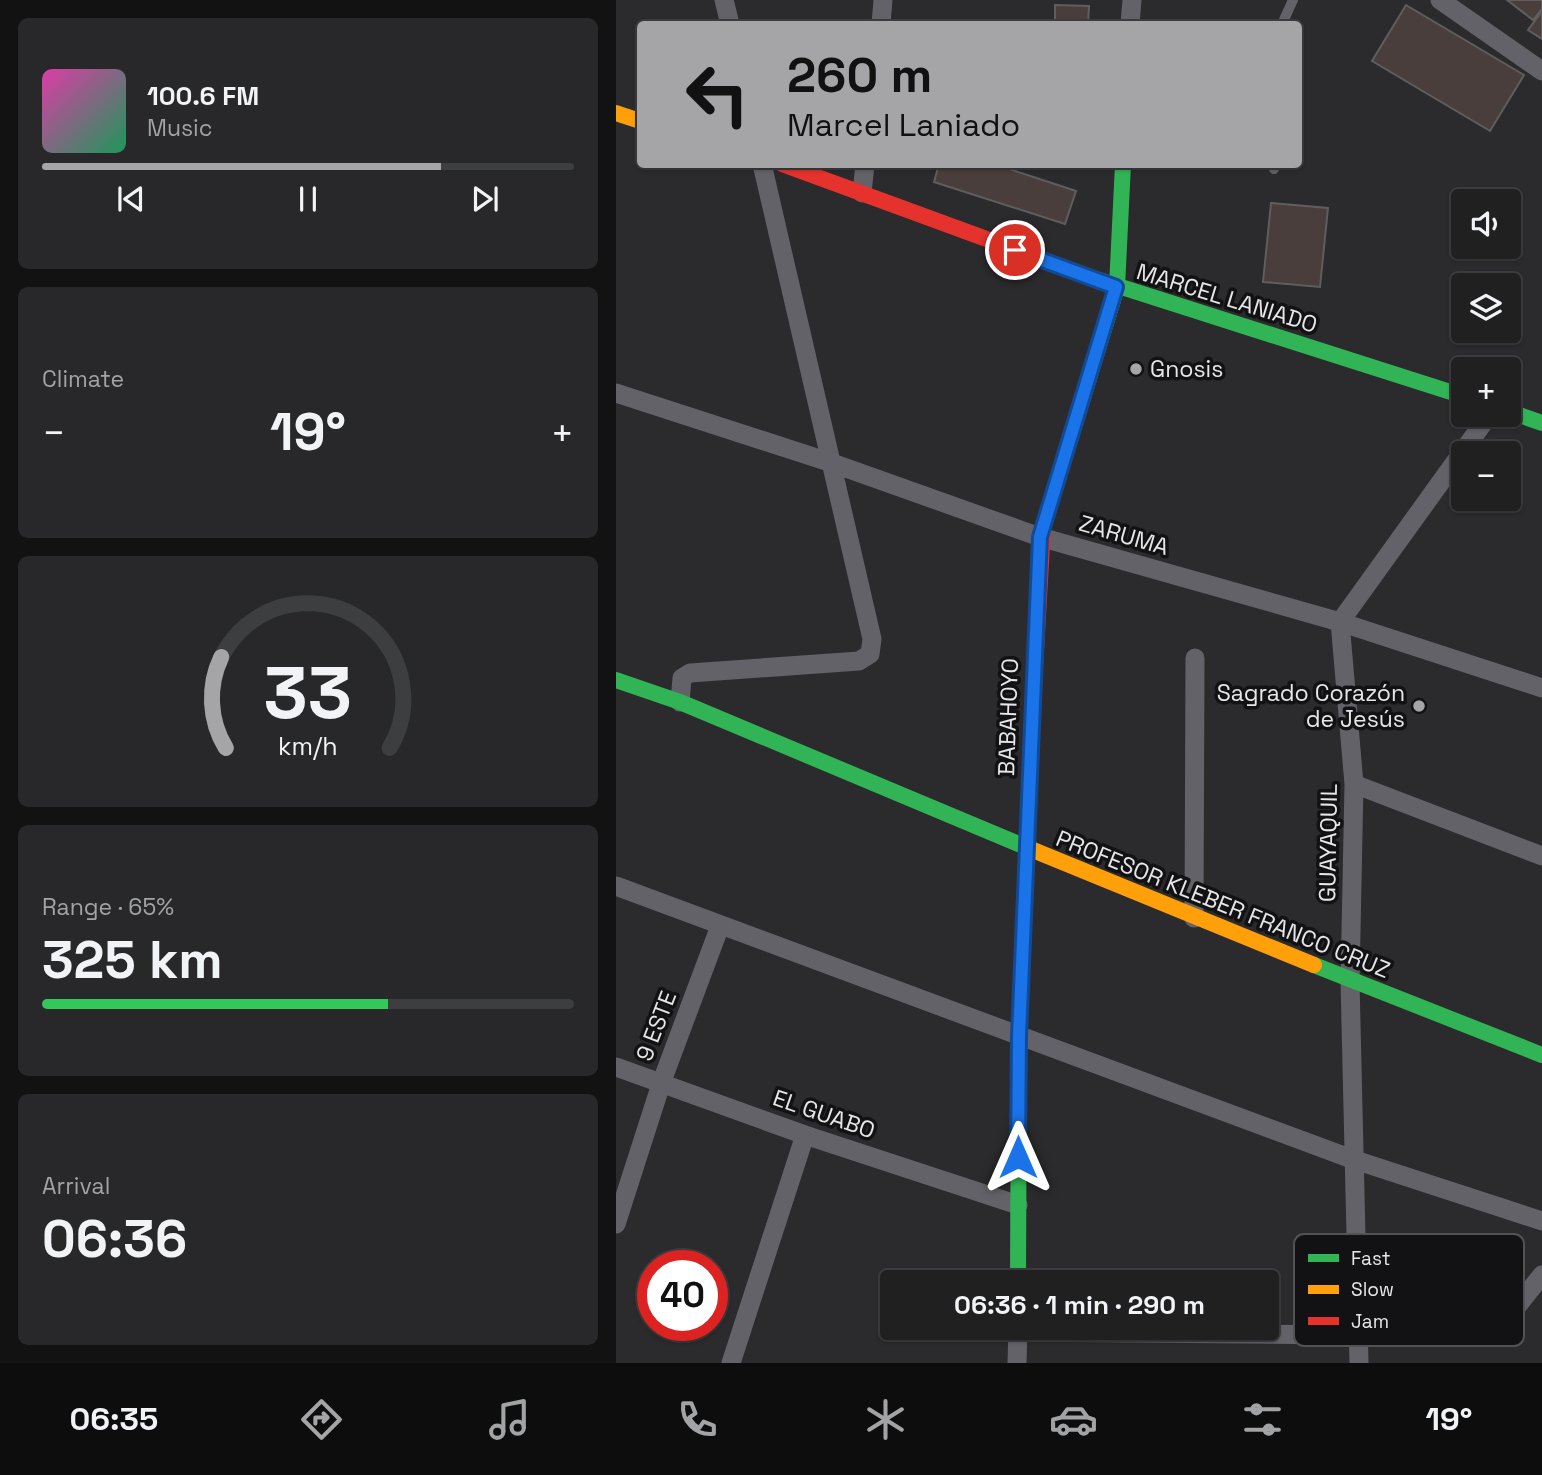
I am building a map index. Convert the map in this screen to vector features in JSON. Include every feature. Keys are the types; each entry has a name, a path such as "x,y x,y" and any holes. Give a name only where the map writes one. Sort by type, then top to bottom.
{"street":[{"path":"724,0 729,21"},
{"path":"881,21 883,0"},
{"path":"1130,21 1132,0"},
{"path":"1440,0 1542,71"},
{"path":"616,113 637,120"},
{"path":"680,702 682,678 690,673 859,661 870,654 872,639 763,168"},
{"name":"MARCEL LANIADO","path":"793,168 1116,287 1451,392"},
{"path":"862,193 865,168"},
{"name":"BABAHOYO","path":"1018,1270 1019,1036 1040,537 1116,287 1123,168"},
{"name":"ZARUMA","path":"616,393 832,463 1040,537 1340,622 1542,688"},
{"path":"1521,416 1542,423"},
{"path":"1340,622 1480,427"},
{"name":"GUAYAQUIL","path":"1340,622 1354,784 1350,981 1354,1234"},
{"path":"1194,918 1195,657"},
{"name":"PROFESOR KLEBER FRANCO CRUZ","path":"616,680 680,702 1194,918 1542,1055"},
{"path":"1354,784 1542,856"},
{"path":"616,886 1352,1159 1542,1221"},
{"name":"9 ESTE","path":"616,1224 662,1081 720,926"},
{"name":"EL GUABO","path":"616,1067 662,1081 805,1135 1018,1205"},
{"path":"731,1363 805,1135"},
{"path":"1524,1298 1542,1275"},
{"path":"1017,1363 1018,1340"}],"lane":[{"path":"1283,21 1293,0"}],"building":[{"path":"1507,0 1542,0 1542,9 1533,20"},
{"path":"1055,5 1089,6 1088,21 1055,21"},
{"path":"1406,5 1524,75 1490,131 1372,61"},
{"path":"1542,11 1542,39 1528,30"},
{"path":"938,168 1006,168 1076,191 1065,224 934,182"},
{"path":"1271,203 1328,208 1320,287 1263,282"}],"traffic: fast":[{"path":"1043,528 1117,287 1123,168"},
{"path":"1090,277 1451,392"},
{"path":"1521,416 1542,423"},
{"path":"616,680 680,702 1033,850"},
{"path":"1018,1270 1019,1036 1033,703"},
{"path":"1314,965 1542,1055"}],"traffic: slow":[{"path":"616,113 637,120"},
{"path":"1033,850 1314,965"}],"traffic: jam":[{"path":"793,168 1090,277"},
{"path":"1033,703 1043,528"}],"place":[{"name":"Gnosis","path":"1136,369"},
{"name":"Sagrado Corazón de Jesús","path":"1419,706"}],"route":[{"path":"1015,250 1116,287 1040,537 1019,1036 1018,1157"}]}
